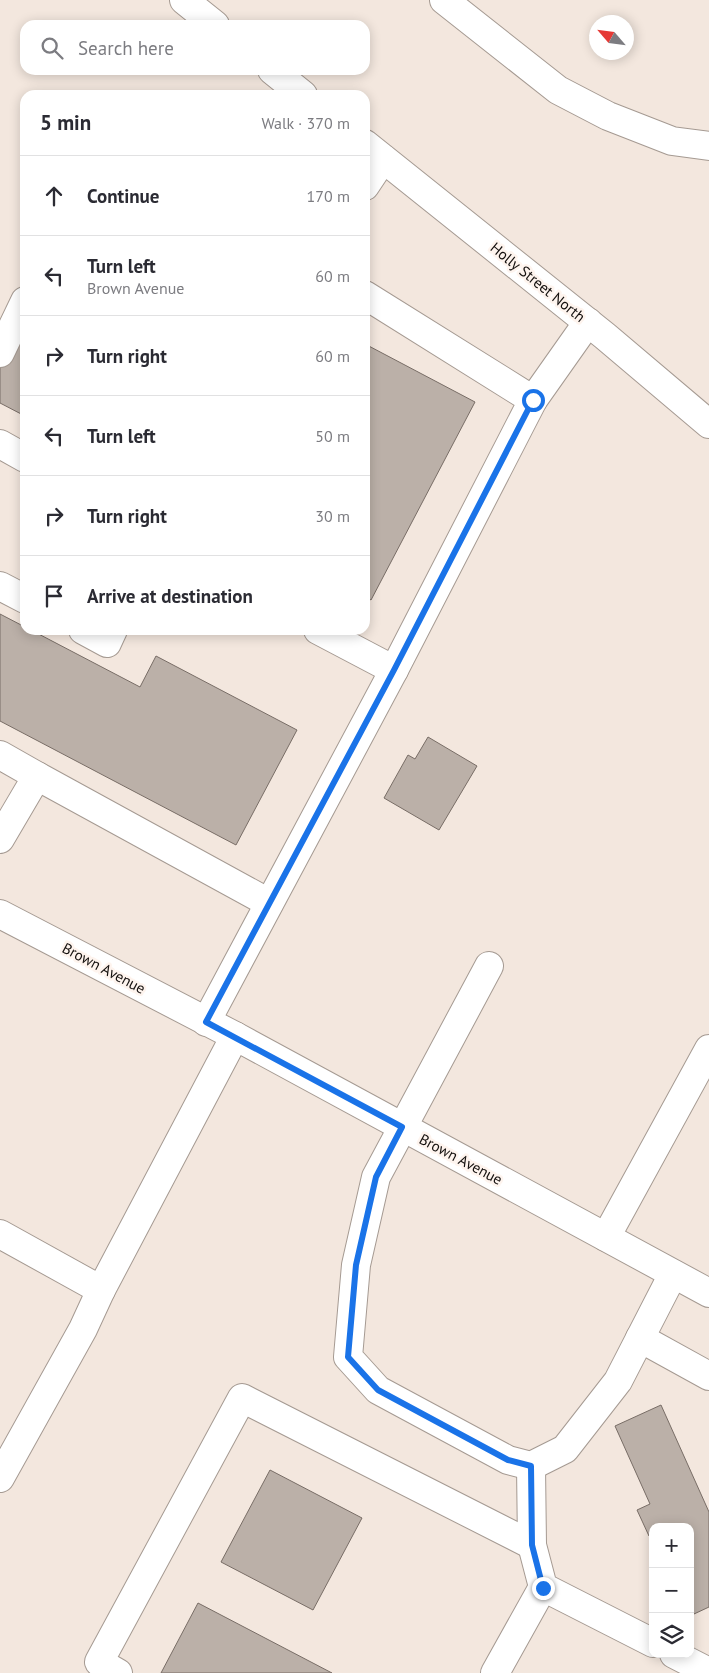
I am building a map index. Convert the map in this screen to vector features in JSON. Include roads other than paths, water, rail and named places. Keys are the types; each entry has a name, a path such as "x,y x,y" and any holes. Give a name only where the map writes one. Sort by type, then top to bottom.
{"street":[{"path":"184,0 209,20"},
{"path":"444,0 558,90 608,116 672,141 709,146"},
{"path":"278,75 297,90"},
{"path":"370,167 374,151"},
{"name":"Holly Street North","path":"374,151 588,322 709,424"},
{"path":"370,298 533,400"},
{"path":"0,353 20,311"},
{"path":"206,1022 394,670 533,400 588,322"},
{"path":"0,444 20,455"},
{"path":"0,586 20,596"},
{"path":"92,635 107,643 111,635"},
{"path":"328,635 394,670"},
{"path":"0,755 269,903"},
{"path":"0,839 37,776"},
{"name":"Brown Avenue","path":"0,914 235,1036 709,1293"},
{"path":"489,966 376,1177 356,1265 348,1357 378,1390 508,1460 531,1466 565,1449 618,1381 673,1274"},
{"path":"0,1478 83,1329 101,1290 235,1036"},
{"path":"606,1237 709,1049"},
{"path":"0,1234 101,1290"},
{"path":"640,1338 709,1376"},
{"path":"118,1673 99,1662 242,1398 532,1545"},
{"path":"495,1673 543,1588 532,1545 531,1466"},
{"path":"543,1588 649,1641"},
{"path":"682,1658 709,1672"}]}
